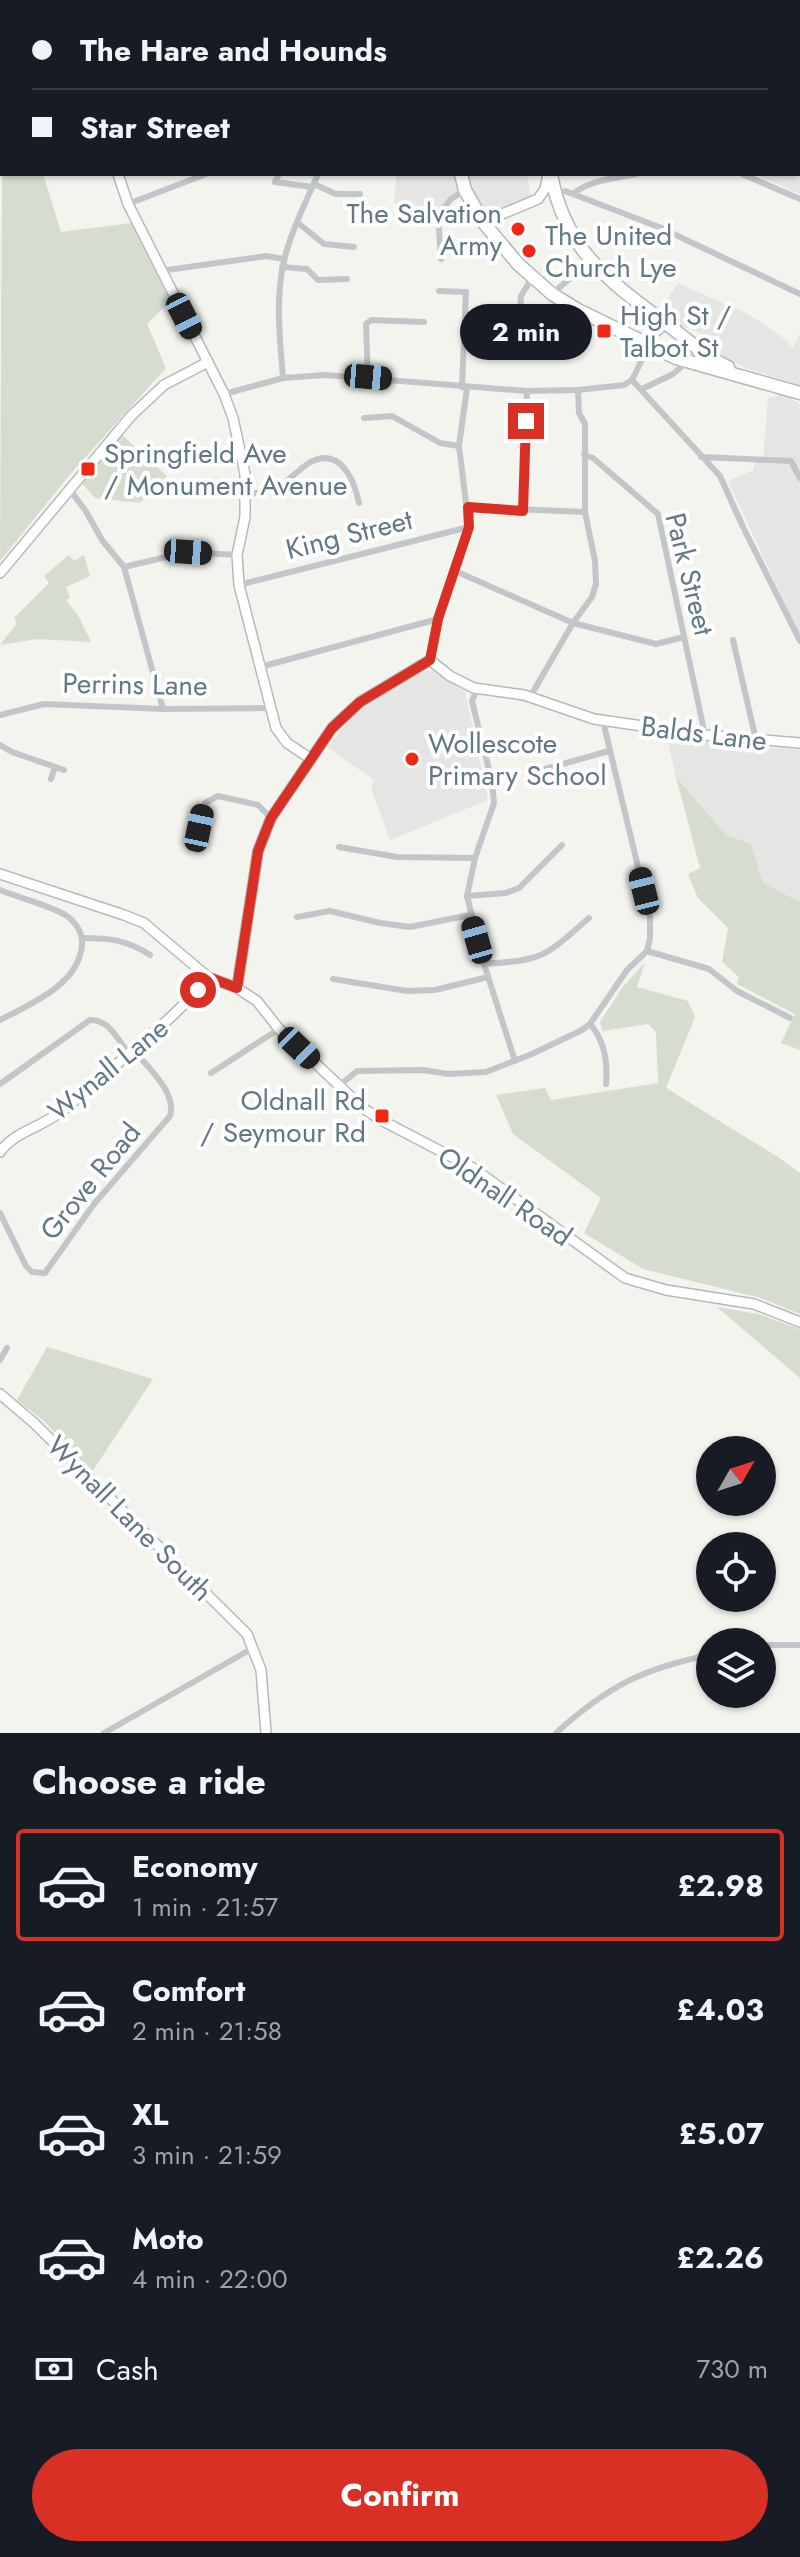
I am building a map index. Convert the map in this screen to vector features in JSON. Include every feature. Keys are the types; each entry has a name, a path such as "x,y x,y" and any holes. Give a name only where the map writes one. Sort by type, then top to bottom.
{"highway":[{"path":"462,176 465,190 483,222 532,278 552,294 649,346 687,362 761,380"},
{"path":"551,176 565,221 581,250 606,278 721,364 800,393"},
{"path":"687,362 701,350"}],"street":[{"path":"119,176 128,204 160,271 224,394 242,453 246,495 237,555 239,585 276,728 284,739 311,759"},
{"path":"128,204 201,176"},
{"path":"278,176 275,182 313,186 336,194 360,194"},
{"path":"283,378 278,320 282,267 317,176"},
{"path":"483,222 538,199 549,176"},
{"path":"574,193 581,188 627,176"},
{"path":"747,176 800,199"},
{"path":"441,259 438,216 451,199 465,190"},
{"path":"565,191 659,227 800,294"},
{"path":"298,223 324,244 354,247"},
{"path":"160,271 266,256 284,259"},
{"path":"282,267 307,269 318,280 347,279"},
{"path":"552,294 582,268"},
{"path":"519,334 521,296 532,278"},
{"path":"237,988 258,851 271,818 332,728 360,702 430,660 438,619 469,527 459,446 465,388 466,292 439,291"},
{"path":"368,377 366,324 371,320 424,322"},
{"path":"224,394 283,378 325,375 527,391 624,385 632,380 657,333 669,326"},
{"path":"0,573 110,440 152,396 181,374 208,362"},
{"path":"642,389 673,374 687,362"},
{"path":"632,380 723,481 800,641"},
{"path":"530,697 573,623 592,597 596,584 595,561 585,512 585,424 579,413 578,390"},
{"path":"523,511 527,391"},
{"path":"364,418 392,416 440,443 459,446"},
{"name":"Park Street","path":"584,455 593,458 658,514 705,735"},
{"path":"701,457 791,461 800,478"},
{"path":"246,495 277,488 313,461 326,459 347,469 353,478 359,503"},
{"path":"70,490 102,540 124,567 163,709"},
{"path":"468,507 585,512"},
{"name":"King Street","path":"239,585 469,527"},
{"path":"124,567 188,552 237,555"},
{"path":"453,570 573,623 656,644 684,637"},
{"path":"260,667 438,619"},
{"path":"733,640 756,740"},
{"name":"Balds Lane","path":"430,660 450,676 477,689 530,697 603,721 705,735 800,743"},
{"path":"477,689 472,701 492,782 494,803 475,858 467,896 484,964 515,1061"},
{"name":"Perrins Lane","path":"0,715 44,704 163,709 270,708"},
{"path":"339,1086 357,1071 423,1070 461,1074 486,1072 515,1061 590,1024 627,970 647,951 650,917 603,721"},
{"path":"0,745 64,770"},
{"path":"545,769 609,751"},
{"path":"51,779 55,767"},
{"path":"199,828 205,803 218,796 258,805 271,818"},
{"path":"339,847 348,845 397,857 475,858"},
{"path":"547,845 554,852"},
{"path":"467,896 513,891 540,869 562,845"},
{"name":"Oldnall Road","path":"0,874 144,923 208,977 237,988 257,1001 279,1029 339,1086 381,1120 473,1168 625,1278 666,1290 754,1304 800,1322"},
{"path":"0,890 63,914 83,938 76,967 64,980 28,1006 0,1020"},
{"path":"302,914 330,911 410,927 470,915"},
{"path":"576,916 582,923"},
{"path":"484,964 538,958 555,949 589,918"},
{"path":"83,938 115,938 150,955"},
{"path":"647,951 709,969 737,991 790,1018"},
{"name":"Wynall Lane","path":"0,1152 18,1136 55,1116 132,1052 188,1002 208,977"},
{"path":"338,982 407,991 435,990 488,977"},
{"path":"0,1084 90,1020 97,1019 107,1025 132,1052"},
{"path":"590,1024 600,1035 609,1080"},
{"path":"216,1072 279,1029"},
{"name":"Grove Road","path":"0,1213 26,1266 32,1272 45,1273 94,1204 170,1116 172,1105 168,1094 132,1052"},
{"name":"Wynall Lane South","path":"2,1398 34,1423 231,1616 247,1634 253,1648"},
{"path":"776,1645 800,1645"},
{"path":"104,1733 253,1648 261,1670 266,1733"},
{"path":"556,1733 586,1706 627,1681 657,1667 696,1658"}],"shaded area":[{"path":"2,176 44,176 61,232 131,223 170,301 147,324 166,368 72,472 0,561"},
{"path":"396,176 527,176 531,197 483,222 465,190 435,210 394,204"},
{"path":"760,176 800,176 800,194"},
{"path":"678,283 748,314 780,335 793,348 800,333 800,385 746,368 713,352 711,343 700,333 677,324 662,306"},
{"path":"783,394 800,404 800,636 728,481 753,470 755,461 763,461 768,398"},
{"path":"121,434 167,476 140,503 95,498 80,481"},
{"path":"69,555 74,561 84,555 90,576 66,587 70,598 66,600 79,617 91,642 37,639 0,645 17,623 14,618 49,583 44,576"},
{"name":"Wollescote Primary School","path":"420,671 433,671 465,691 488,800 390,840 371,788 374,780 327,747 359,709"},
{"path":"666,734 761,748 800,749 800,902 763,883 751,844 726,835 676,777"},
{"path":"676,777 726,835 751,844 763,883 800,902 800,1050 781,1043 795,1014 737,984 739,977 722,962 728,928 698,898 688,874 700,868"},
{"path":"645,962 637,987 688,1001 695,1017 666,1088 800,1173 800,1314 761,1298 643,1269 584,1233 601,1198 513,1134 496,1095 545,1088 551,1100 658,1083 656,1032 648,1024 603,1031 600,1022 622,988"},
{"path":"717,1307 758,1314 800,1329 800,1378"},
{"path":"47,1347 153,1379 92,1472 43,1420 17,1400"}],"place":[{"name":"The Salvation Army","path":"518,229"},
{"name":"The United Church Lye","path":"529,251"},
{"name":"High St / Talbot St","path":"604,331"},
{"name":"Springfield Ave / Monument Avenue","path":"88,469"},
{"name":"Wollescote Primary School","path":"412,759"},
{"name":"Oldnall Rd / Seymour Rd","path":"382,1116"}],"route":[{"path":"198,990 208,977 237,988 258,851 271,818 332,728 360,702 430,660 438,619 469,527 468,507 523,511 526,421"}]}
